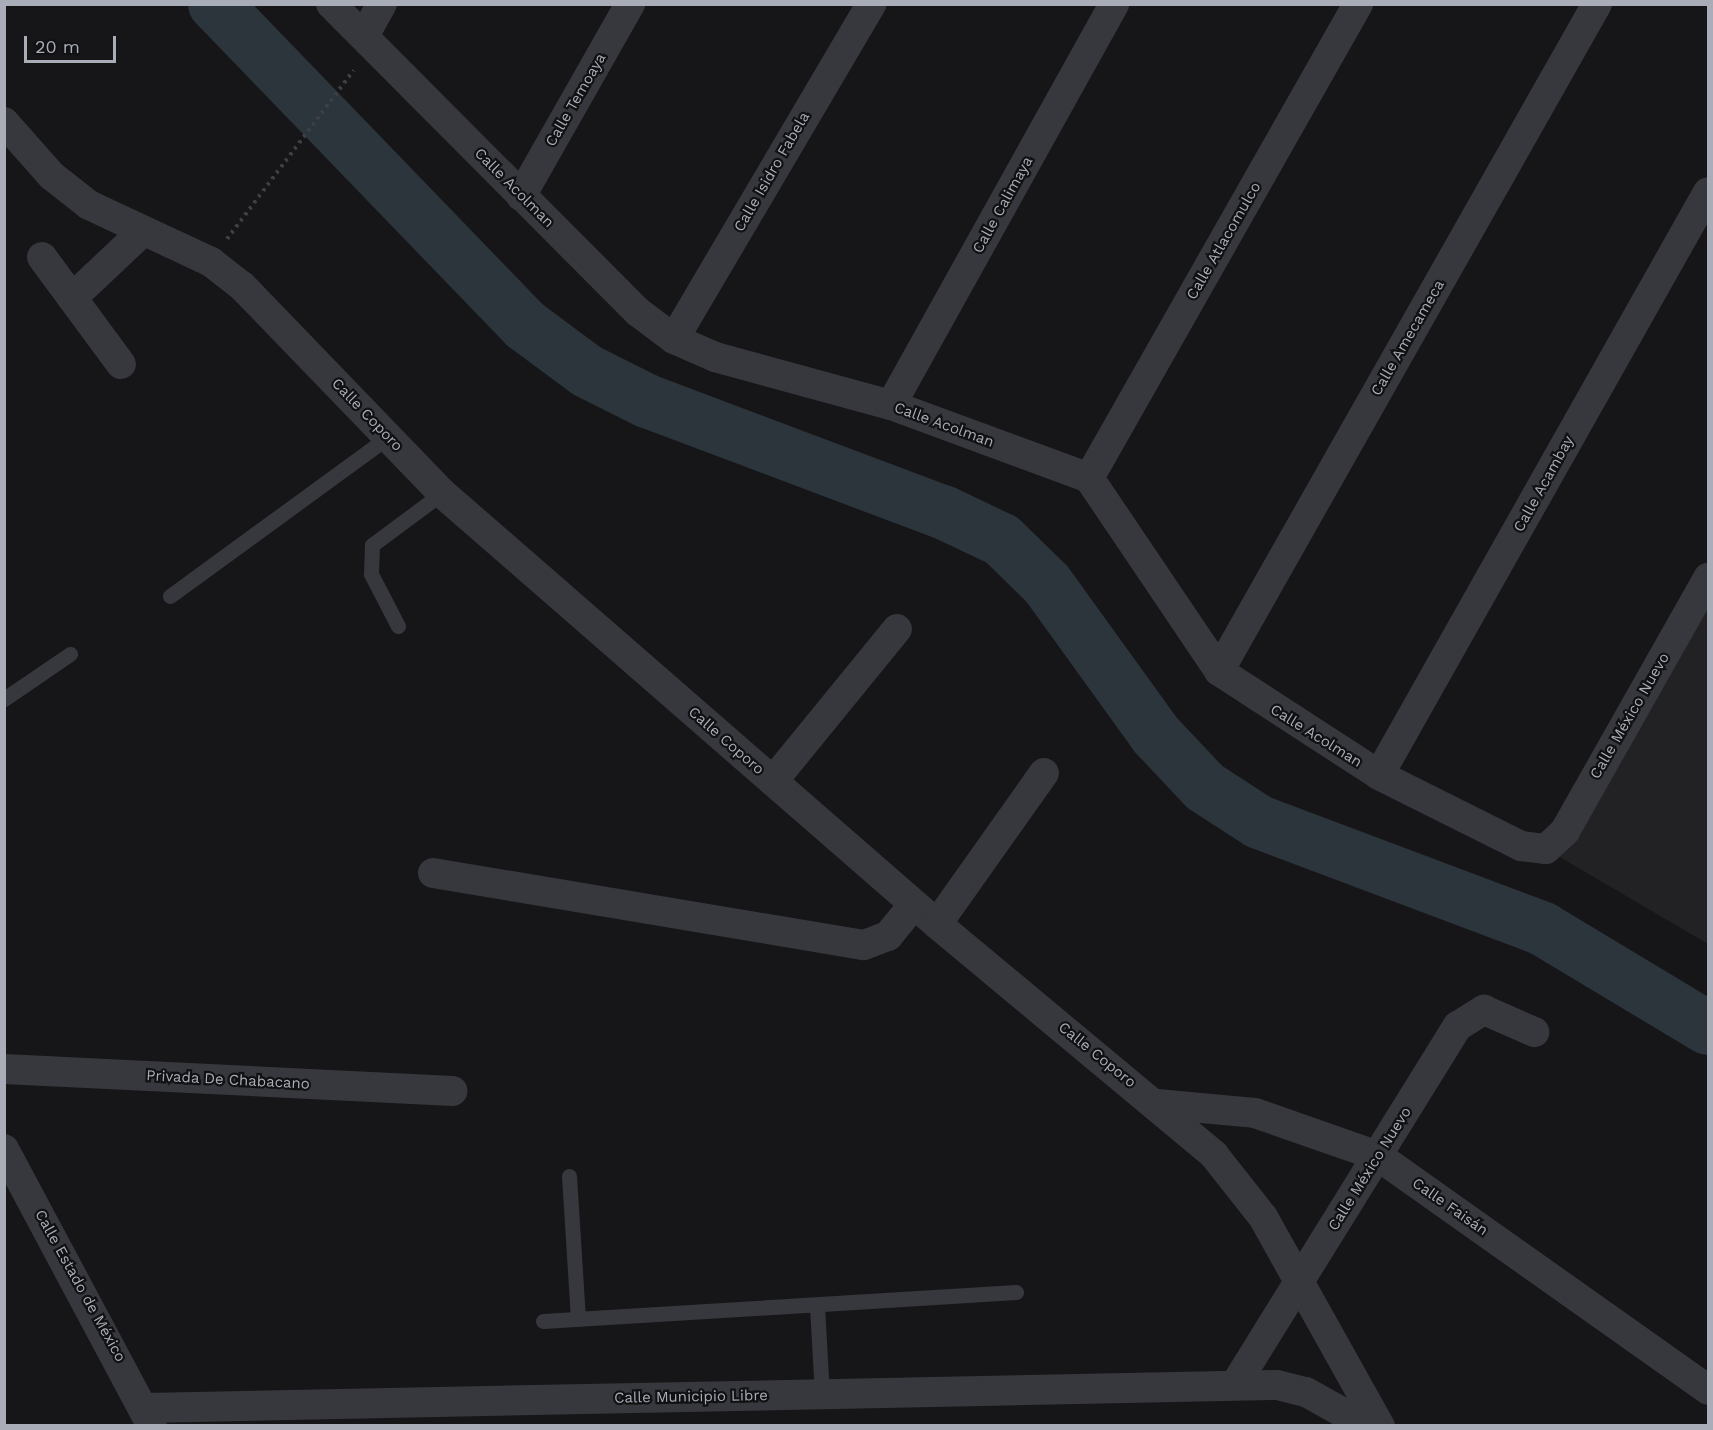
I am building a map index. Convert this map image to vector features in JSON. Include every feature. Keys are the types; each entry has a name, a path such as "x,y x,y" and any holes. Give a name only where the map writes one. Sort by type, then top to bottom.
{"street":[{"name":"Calle Acolman","path":"331,4 638,312 674,339 716,357 891,405 1089,478 1219,671 1379,775 1521,846 1546,849"},
{"path":"364,36 382,4"},
{"name":"Calle Temoaya","path":"521,196 630,4"},
{"name":"Calle Isidro Fabela","path":"674,339 871,4"},
{"name":"Calle Calimaya","path":"891,405 1114,4"},
{"name":"Calle Atlacomulco","path":"1089,478 1358,4"},
{"name":"Calle Amecameca","path":"1219,671 1597,4"},
{"name":"Calle Coporo","path":"4,122 52,176 89,205 211,262 242,286 442,494 937,924 1157,1104 1241,1185 1380,1425"},
{"name":"Calle Acambay","path":"1379,775 1708,192"},
{"path":"72,298 142,231"},
{"path":"42,257 121,364"},
{"name":"Calle México Nuevo","path":"1546,849 1565,831 1708,578"},
{"path":"773,782 897,629"},
{"path":"937,924 1044,773"},
{"path":"433,873 843,944 864,945 888,936 914,904"},
{"name":"Calle México Nuevo","path":"1235,1385 1469,1014 1499,1014 1534,1032"},
{"name":"Privada De Chabacano","path":"4,1069 452,1091"},
{"name":"Calle Faisán","path":"1157,1104 1255,1113 1378,1156 1708,1390"},
{"name":"Calle Estado de México","path":"4,1149 149,1417"},
{"path":"1235,1385 1277,1385 1306,1392 1367,1425"},
{"name":"Calle Municipio Libre","path":"149,1417 822,1395 1235,1385"}],"lane":[{"path":"170,596 388,437"},
{"path":"398,626 371,574 372,545 442,494"},
{"path":"4,699 70,654"},
{"path":"569,1176 578,1319"},
{"path":"543,1321 1016,1292"},
{"path":"817,1306 822,1395"}],"path":[{"path":"211,262 332,98"}],"shaded area":[{"path":"1708,578 1708,944 1546,849"}],"waterway":[{"path":"215,4 525,325 587,371 647,401 943,512 1002,540 1047,584 1155,734 1205,787 1259,822 1543,929 1708,1028"}]}
